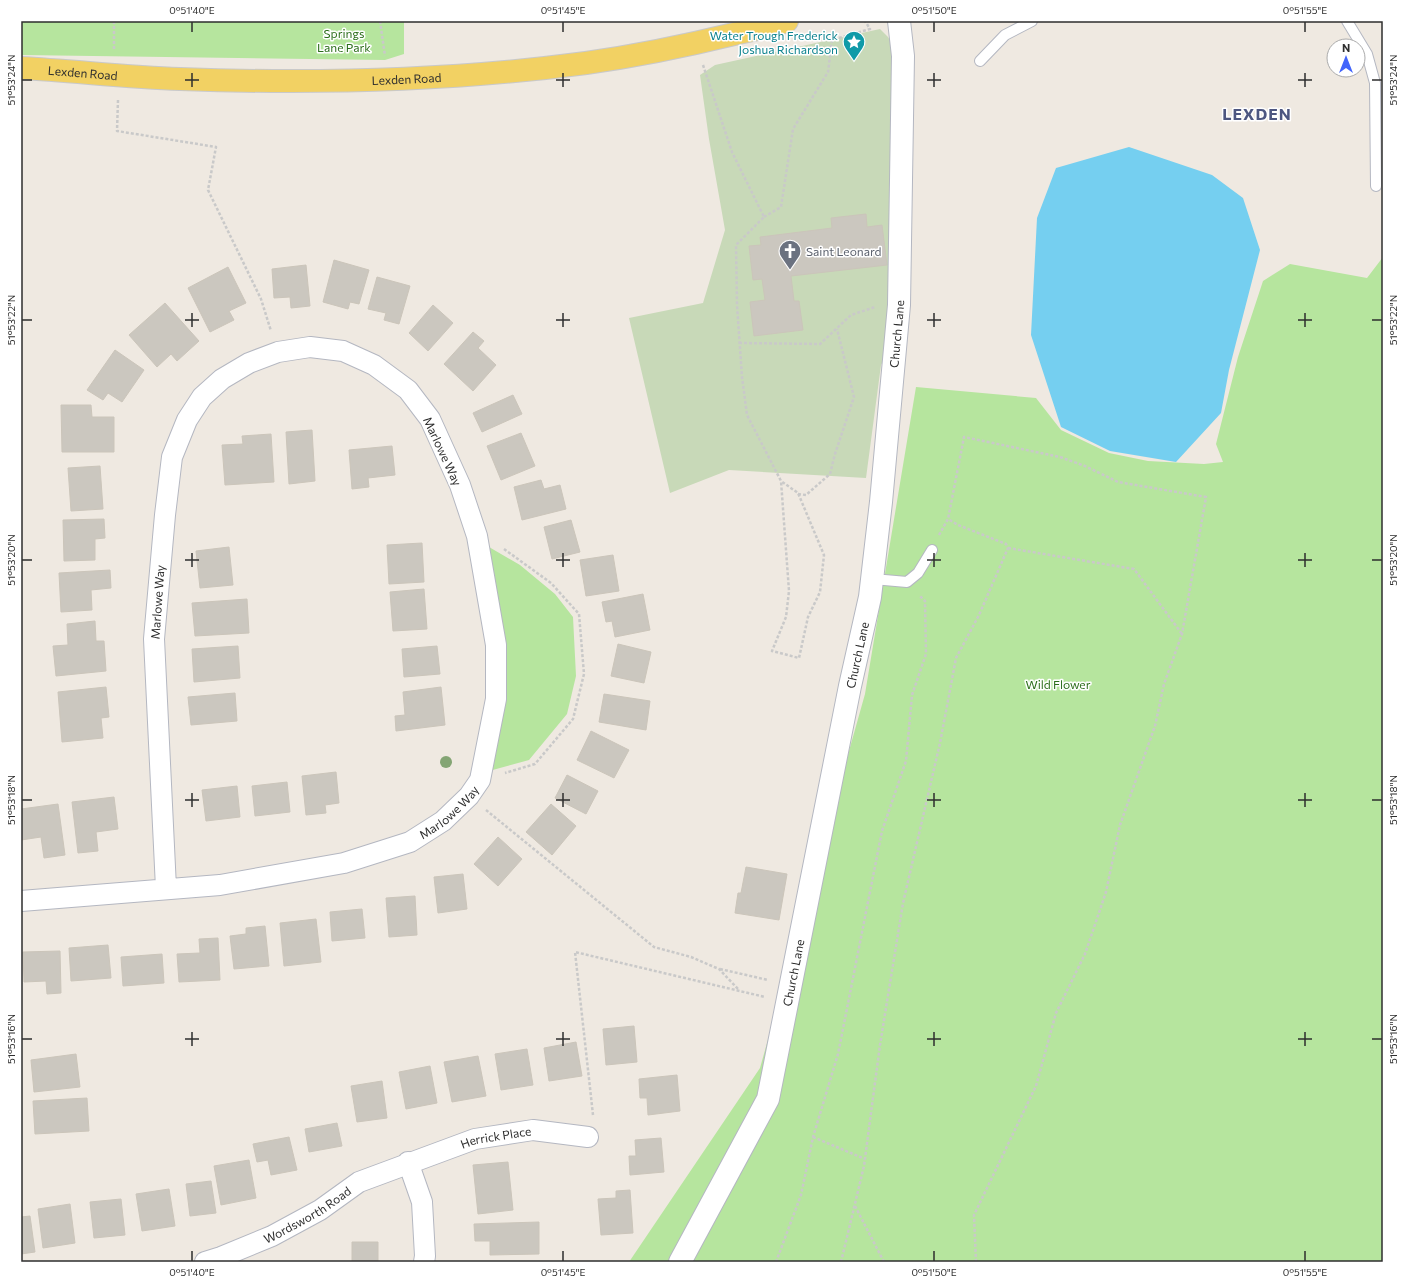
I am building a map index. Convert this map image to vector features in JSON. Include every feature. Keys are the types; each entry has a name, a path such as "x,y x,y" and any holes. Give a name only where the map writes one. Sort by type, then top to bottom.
{"main road":[{"name":"Lexden Road","path":"21,68 116,66 177,79 246,82 319,82 411,79 514,72 631,56 696,44 786,21"}],"street":[{"name":"Church Lane","path":"680,1262 768,1099 850,686 873,579 899,305 903,56 899,21"},
{"name":"Marlowe Way","path":"21,901 166,888 220,885 344,863 410,842 443,821 474,788 496,699 496,646 476,536 460,485 430,419 408,390 374,365 343,350 310,347 278,352 249,363 222,380 202,397 187,420 172,457 165,515 154,639 166,888"},
{"name":"Herrick Place","path":"408,1162 475,1139 533,1130 588,1137"},
{"name":"Wordsworth Road","path":"205,1262 221,1258 272,1236 320,1210 360,1182 408,1162"},
{"path":"408,1162 422,1202 424,1262"}],"lane":[{"path":"980,61 1005,35 1032,21"},
{"path":"1347,21 1367,54 1375,83 1376,186"},
{"path":"873,579 906,582 918,573 932,550"}],"path":[{"path":"114,21 117,131 216,147 208,190 261,299 278,352"},
{"path":"380,21 385,60"},
{"path":"781,480 798,494 824,555 820,592 808,617 799,658 772,651 786,617 789,591 781,480 748,415 736,305 736,245 764,217 781,207 793,129 828,72 832,40 870,29 866,21"},
{"path":"696,44 709,88 732,152 764,217"},
{"path":"740,343 820,344 851,315 878,306"},
{"path":"798,494 806,495 830,474 854,397 837,329"},
{"path":"932,550 948,518 964,437 1060,457 1085,466 1118,482 1206,497 1182,634 1164,684 1155,726 1120,825 1106,892 1085,954 1056,1013 1036,1086 974,1215 976,1262"},
{"path":"948,518 958,525 1006,544 1008,548 1134,570 1182,634"},
{"path":"476,536 511,553 550,583 579,614 584,674 573,719 534,764 474,788 654,947 691,957 719,969 792,983"},
{"path":"842,1262 865,1159 880,1045 903,903 940,743 956,658 979,615 1008,548"},
{"path":"776,1262 801,1195 813,1137 838,1054 882,831 906,761 912,695 926,654 925,601 906,582"},
{"path":"588,1137 594,1111 575,952 738,990 766,998"},
{"path":"719,969 738,990"},
{"path":"813,1137 865,1159"},
{"path":"855,1206 884,1262"}],"green space":[{"name":"Springs Lane Park","path":"21,21 404,21 404,54 385,60 21,55"},
{"path":"880,29 888,37 892,44 897,195 888,352 881,365 866,478 729,470 670,493 629,318 703,303 725,230 709,139 700,75 715,65"},
{"name":"Wild Flower","path":"1383,257 1383,1262 629,1262 760,1068 865,694 916,387 1036,398 1061,430 1109,453 1148,461 1204,464 1223,462 1216,444 1238,357 1263,281 1290,264 1367,278"},
{"path":"489,547 520,565 555,594 573,617 576,676 567,714 529,760 489,771"}],"water":[{"path":"1129,147 1212,175 1243,198 1260,250 1229,370 1221,413 1176,462 1110,451 1061,427 1031,335 1037,218 1056,168"}],"building":[{"name":"Saint Leonard","path":"866,214 867,227 882,225 887,265 791,276 794,301 799,301 803,330 754,336 750,302 765,300 762,279 753,280 749,246 761,245 760,237 832,228 831,218"},
{"path":"334,260 369,270 359,304 350,302 348,309 323,302"},
{"path":"306,265 310,306 291,308 290,297 274,298 272,269"},
{"path":"228,267 246,303 229,311 234,320 210,332 188,288"},
{"path":"377,277 410,286 399,324 384,320 386,313 368,309"},
{"path":"165,303 199,341 177,361 171,354 157,367 129,335"},
{"path":"433,305 453,323 428,351 409,333"},
{"path":"473,332 484,341 478,348 496,365 473,391 444,364"},
{"path":"115,350 144,370 122,402 108,393 103,400 87,390"},
{"path":"513,395 522,414 482,432 473,413"},
{"path":"61,405 91,405 92,417 114,417 114,452 62,452"},
{"path":"312,430 315,481 289,484 286,432"},
{"path":"521,433 535,466 501,480 487,446"},
{"path":"271,434 274,482 225,485 222,445 243,444 242,436"},
{"path":"392,446 395,475 368,478 369,487 352,489 349,450"},
{"path":"100,466 103,509 71,511 68,468"},
{"path":"541,480 544,489 560,485 566,509 522,520 514,487"},
{"path":"104,519 105,538 95,539 95,560 64,561 63,520"},
{"path":"571,520 580,552 552,559 544,527"},
{"path":"422,543 424,582 389,584 387,545"},
{"path":"229,547 233,585 200,588 196,551"},
{"path":"613,555 619,591 586,596 580,560"},
{"path":"110,570 111,588 91,590 92,610 61,612 59,573"},
{"path":"424,589 427,629 393,631 390,592"},
{"path":"643,594 650,630 615,637 612,621 606,622 602,602"},
{"path":"247,599 249,633 195,636 192,603"},
{"path":"95,621 96,641 104,641 106,671 56,676 53,646 68,645 67,624"},
{"path":"618,644 651,652 644,683 611,676"},
{"path":"238,646 240,678 194,682 192,649"},
{"path":"437,646 440,674 404,677 402,649"},
{"path":"106,687 109,717 101,718 103,738 62,742 58,692"},
{"path":"441,687 445,725 396,731 395,716 405,715 403,692"},
{"path":"235,693 237,721 191,725 188,697"},
{"path":"604,694 650,701 646,730 599,722"},
{"path":"591,731 629,750 614,778 577,760"},
{"path":"336,772 339,803 325,805 326,813 306,815 302,776"},
{"path":"567,775 598,791 586,814 555,798"},
{"path":"287,782 290,812 255,816 252,786"},
{"path":"237,786 240,817 206,821 202,790"},
{"path":"114,797 118,829 96,832 98,851 78,853 72,802"},
{"path":"58,804 65,855 44,858 41,837 21,840 21,809"},
{"path":"551,804 576,826 552,855 526,832"},
{"path":"498,837 522,859 498,886 474,864"},
{"path":"746,867 787,874 779,920 735,913 738,893 741,893"},
{"path":"463,874 467,909 438,913 434,877"},
{"path":"415,896 417,935 389,937 386,898"},
{"path":"362,909 365,938 332,941 330,912"},
{"path":"316,919 321,962 284,966 280,923"},
{"path":"265,926 269,966 234,969 230,936 246,934 246,928"},
{"path":"218,938 220,980 179,982 177,954 200,953 199,939"},
{"path":"108,945 111,978 71,981 69,948"},
{"path":"60,951 61,993 47,994 46,981 24,982 23,952"},
{"path":"162,954 164,983 123,986 121,957"},
{"path":"634,1026 637,1062 606,1065 603,1029"},
{"path":"576,1042 582,1076 549,1081 544,1048"},
{"path":"527,1049 533,1085 501,1090 495,1054"},
{"path":"76,1054 80,1087 34,1092 31,1060"},
{"path":"478,1056 486,1096 452,1102 444,1062"},
{"path":"430,1066 437,1103 406,1109 399,1072"},
{"path":"677,1075 680,1111 648,1115 647,1098 640,1098 639,1079"},
{"path":"382,1081 387,1118 357,1122 351,1086"},
{"path":"87,1098 89,1131 35,1134 33,1101"},
{"path":"337,1123 342,1146 309,1152 305,1129"},
{"path":"289,1137 297,1170 271,1175 268,1160 257,1162 253,1144"},
{"path":"661,1138 664,1172 630,1175 629,1156 636,1156 635,1140"},
{"path":"249,1160 256,1198 221,1205 214,1166"},
{"path":"508,1162 513,1210 478,1214 473,1165"},
{"path":"211,1181 216,1213 190,1216 186,1184"},
{"path":"169,1189 175,1226 142,1231 136,1194"},
{"path":"630,1190 633,1233 601,1235 598,1199 616,1198 616,1191"},
{"path":"121,1199 125,1235 94,1238 90,1202"},
{"path":"70,1204 75,1243 43,1248 38,1209"},
{"path":"30,1216 35,1252 21,1254 21,1217"},
{"path":"539,1222 539,1254 490,1255 490,1241 475,1241 474,1224"},
{"path":"352,1242 378,1242 378,1262 352,1262"}],"place":[{"name":"Water Trough Frederick Joshua Richardson","path":"854,62"},
{"name":"Saint Leonard","path":"790,270"}],"district":[{"name":"LEXDEN","path":"1257,113"}]}
